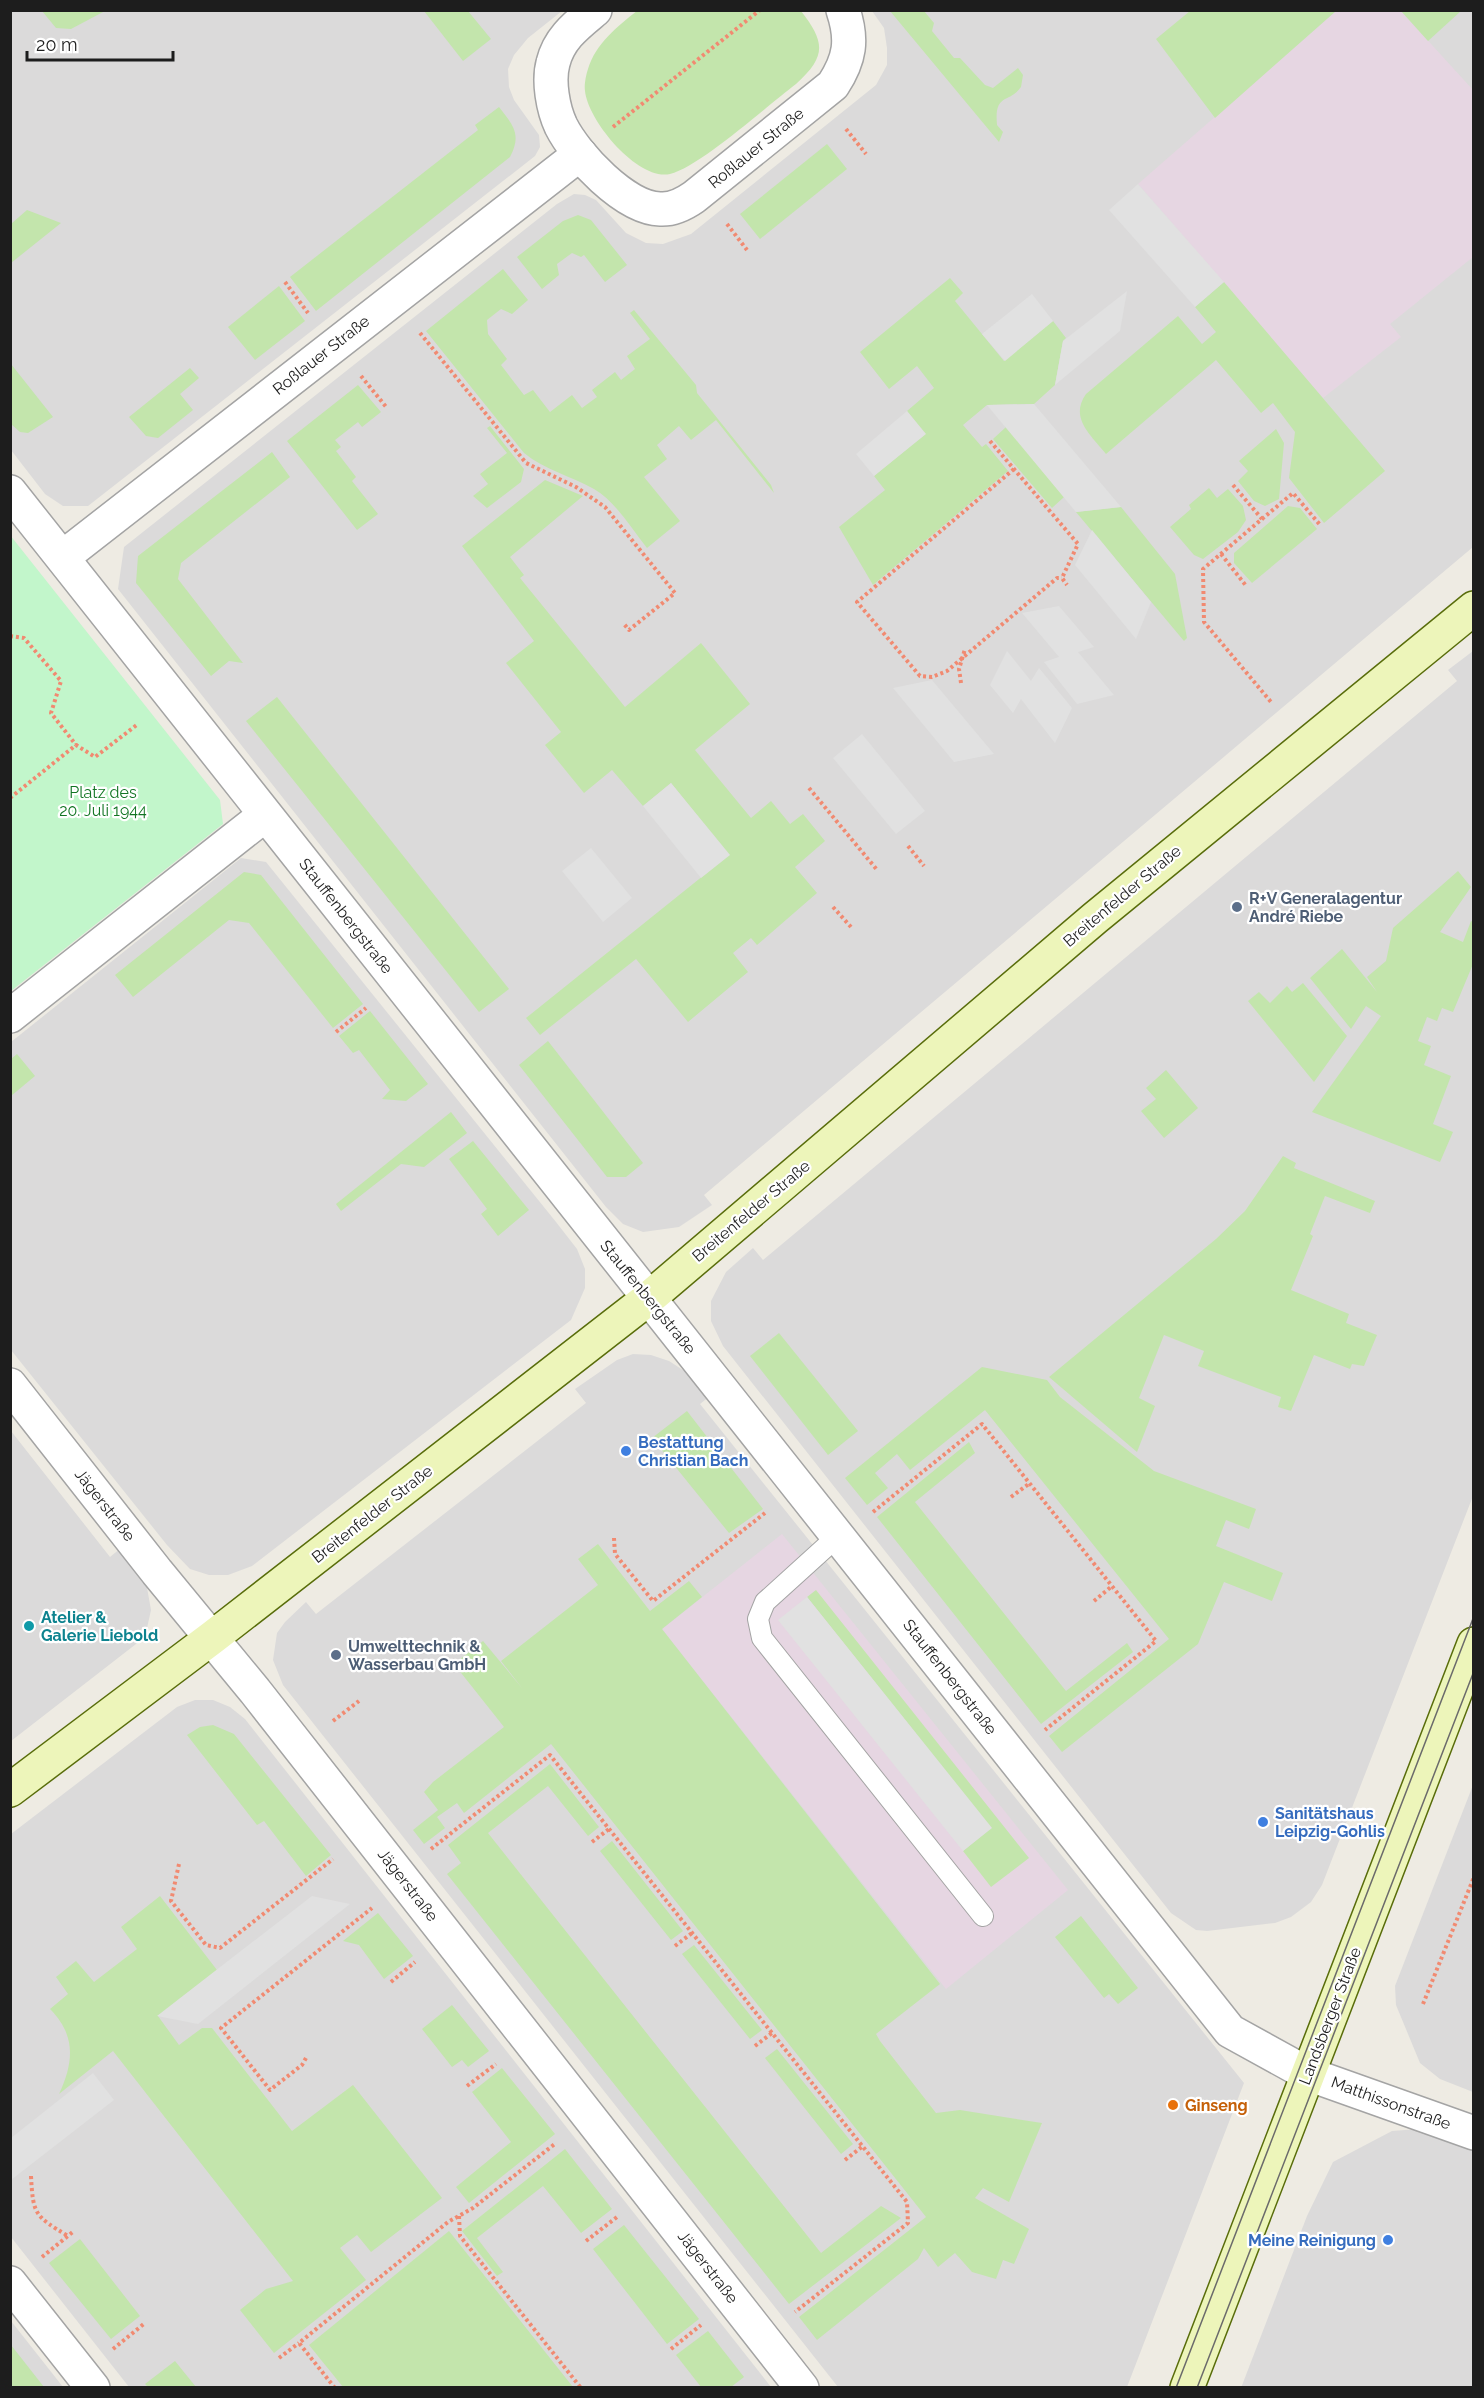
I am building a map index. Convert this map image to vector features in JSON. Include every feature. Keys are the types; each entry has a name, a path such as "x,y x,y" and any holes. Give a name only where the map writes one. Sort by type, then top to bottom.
{"main road":[{"name":"Breitenfelder Straße","path":"10,1790 213,1637 649,1298 1095,918 1473,608"},
{"name":"Landsberger Straße","path":"1187,2388 1473,1644"}],"street":[{"name":"Roßlauer Straße","path":"595,10 569,31 552,64 554,100 559,117 580,154 624,196 636,203 660,209 682,205 833,85 847,62 851,46 843,10"},
{"name":"Roßlauer Straße","path":"63,557 580,154"},
{"name":"Stauffenbergstraße","path":"10,492 1230,2031 1308,2074"},
{"path":"10,1016 265,815"},
{"name":"Jägerstraße","path":"10,1385 157,1572 213,1637 802,2388"},
{"name":"Matthissonstraße","path":"1308,2074 1473,2133"},
{"path":"10,2283 93,2388"}],"lane":[{"path":"839,1535 765,1602 758,1619 762,1638 983,1916"}],"path":[{"path":"580,154 760,10"},
{"path":"841,122 866,154"},
{"path":"722,218 747,249"},
{"path":"285,282 314,320"},
{"path":"416,328 526,463 593,496 605,507 675,593 629,630 624,624"},
{"path":"358,373 387,408"},
{"path":"990,441 1078,544 1062,578"},
{"path":"1014,469 857,602 920,676 933,677 946,671 1041,588 1057,578 1062,578"},
{"path":"1233,485 1262,519"},
{"path":"1271,702 1204,622 1203,569 1293,493 1321,526"},
{"path":"1221,554 1247,587"},
{"path":"1062,578 1067,585"},
{"path":"10,636 24,638 61,681 51,713 76,746 95,757 144,719"},
{"path":"961,683 959,669 965,649"},
{"path":"10,798 76,746"},
{"path":"809,789 878,871"},
{"path":"908,846 924,866"},
{"path":"833,907 851,927"},
{"path":"336,1032 372,1004"},
{"path":"868,1516 982,1424 1156,1641 1038,1735"},
{"path":"1011,1497 1030,1483"},
{"path":"614,1538 615,1554 653,1601 773,1507"},
{"path":"1094,1601 1111,1587"},
{"path":"326,1727 359,1701"},
{"path":"425,1854 550,1755 863,2146 907,2202 908,2223 789,2316"},
{"path":"592,1842 609,1829"},
{"path":"179,1864 171,1901 206,1945 220,1948 338,1855"},
{"path":"1423,2004 1473,1877"},
{"path":"306,2058 302,2065 270,2090 221,2028 377,1903"},
{"path":"675,1946 692,1933"},
{"path":"391,1982 421,1958"},
{"path":"755,2046 772,2032"},
{"path":"467,2086 501,2060"},
{"path":"279,2358 448,2222 459,2217 563,2137"},
{"path":"845,2160 863,2146"},
{"path":"31,2176 33,2207 44,2222 68,2236"},
{"path":"586,2241 621,2214"},
{"path":"459,2217 460,2236 581,2388"},
{"path":"39,2259 74,2231"},
{"path":"671,2349 706,2321"},
{"path":"111,2350 145,2323"},
{"path":"299,2343 335,2388"}],"shaded area":[{"path":"11,11 562,11 528,38 514,55 508,69 509,87 514,100 539,135 540,147 535,156 88,506 63,506 45,494 11,450"},
{"path":"872,11 1473,11 1473,547 704,1195 712,1205 679,1227 643,1232 623,1224 606,1207 118,589 124,547 557,204 574,194 585,195 596,200 626,233 646,243 663,244 691,234 876,85 887,65 887,48 884,28"},
{"path":"1336,11 1401,11 1473,90 1473,257 1390,324 1401,337 1323,398 1138,184"},
{"path":"1138,184 1224,282 1195,307 1109,210"},
{"path":"1127,291 1120,331 1055,385 1063,341"},
{"path":"1032,294 1053,321 1005,361 982,334"},
{"path":"1034,404 1121,507 1076,512 987,405"},
{"path":"907,411 926,434 874,476 856,454"},
{"path":"1092,530 1151,602 1136,639 1075,565"},
{"path":"1059,606 1094,647 1078,652 1114,695 1077,704 1044,662 1059,657 1022,613"},
{"path":"1007,651 1031,681 1039,668 1072,708 1055,743 1021,699 1013,713 990,685"},
{"path":"1473,651 1473,1496 1322,1885 1311,1902 1291,1917 1275,1923 1207,1931 1196,1930 1171,1913 723,1346 711,1321 711,1301 726,1272 753,1248 763,1260 1457,681 1448,670"},
{"path":"932,680 994,754 954,762 893,688"},
{"path":"862,734 925,811 896,834 833,758"},
{"path":"671,783 730,855 701,878 643,806"},
{"path":"591,848 632,898 603,922 562,871"},
{"path":"241,858 266,862 556,1222 577,1249 585,1269 585,1288 571,1320 252,1566 228,1575 209,1575 190,1569 167,1545 11,1350 11,1042"},
{"path":"633,1354 651,1355 669,1361 686,1372 710,1396 700,1404 1244,2083 1127,2387 838,2387 283,1685 273,1660 277,1633 306,1602 316,1614 586,1403 575,1389 617,1360"},
{"path":"11,1431 110,1557 121,1548 146,1582 151,1610 145,1637 11,1741"},
{"path":"782,1534 1068,1890 946,1989 662,1629"},
{"path":"807,1597 992,1828 963,1851 778,1620"},
{"path":"195,1700 213,1700 230,1707 245,1719 771,2387 129,2387 11,2237 11,1834 177,1707"},
{"path":"1473,1785 1473,2092 1440,2079 1420,2063 1396,2005 1395,1986"},
{"path":"312,1896 350,1904 198,2024 157,2016"},
{"path":"93,2073 114,2100 11,2180 11,2138"},
{"path":"1418,2129 1473,2150 1473,2387 1241,2388 1307,2216 1333,2162 1392,2131"},
{"path":"11,2321 63,2387 11,2387"}],"green space":[{"path":"638,10 801,11 818,40 818,57 796,84 716,148 683,169 670,174 657,174 630,159 617,146 595,118 585,91 587,71 596,51 608,36"},
{"path":"42,11 105,11 71,29 56,28"},
{"path":"424,11 468,11 491,39 463,61"},
{"path":"890,11 924,11 934,23 932,31 954,58 960,58 985,85 993,88 1018,68 1023,75 1021,87 1003,100 998,108 997,125 1003,132 999,142"},
{"path":"1190,11 1336,11 1215,118 1156,39"},
{"path":"1401,11 1461,11 1428,41"},
{"path":"499,107 514,130 514,149 510,157 316,311 290,277 478,130 475,125"},
{"path":"827,144 847,169 760,239 740,214"},
{"path":"27,210 61,223 11,263 11,224"},
{"path":"578,215 591,220 627,265 605,282 584,255 581,257 572,253 557,264 559,275 542,289 517,257 563,221"},
{"path":"503,269 528,300 512,314 501,309 487,320 488,334 507,359 501,365 524,395 533,390 550,412 572,395 582,408 597,397 592,390 615,372 621,380 635,369 627,356 650,339 630,313 634,310 696,385 697,393 771,485 774,493 716,420 691,440 679,426 657,445 667,459 644,477 680,521 647,548 602,494 541,464 524,453 426,331"},
{"path":"950,278 963,293 955,301 1004,361 1053,321 1066,338 1063,341 1055,385 1034,404 987,405 963,425 982,447 986,444 1008,471 873,585 839,527 885,490 874,476 925,434 907,411 934,388 917,366 889,389 860,352"},
{"path":"1224,282 1385,471 1324,523 1289,478 1295,432 1273,403 1261,413 1216,360 1106,454 1081,419 1081,403 1086,394 1178,316 1202,344 1216,332 1195,307"},
{"path":"279,286 305,321 255,360 228,327"},
{"path":"11,364 53,417 28,433 20,432 11,424"},
{"path":"190,368 199,378 180,394 193,410 158,438 146,436 129,417"},
{"path":"358,385 381,412 362,427 358,422 335,440 341,447 336,451 356,477 352,481 378,514 357,530 287,441"},
{"path":"490,426 524,469 521,482 487,508 473,496 488,484 480,474 507,453 487,428"},
{"path":"1006,427 1064,497 1052,508 993,439"},
{"path":"1276,429 1284,443 1279,499 1265,506 1254,501 1238,481 1248,471 1239,461"},
{"path":"272,452 290,477 181,563 178,579 243,663 229,661 211,676 136,583 138,556"},
{"path":"545,480 583,496 510,557 524,575 520,578 625,707 701,643 750,704 695,750 751,818 771,801 790,824 803,814 825,841 795,867 817,893 757,945 751,938 733,953 748,972 688,1022 636,959 540,1035 526,1018 729,855 671,783 643,806 612,770 584,793 545,745 561,732 506,663 534,641 462,546"},
{"path":"1209,488 1217,498 1228,489 1243,506 1246,520 1238,532 1203,559 1194,555 1170,527 1191,509 1189,505"},
{"path":"1288,506 1300,508 1317,529 1252,583 1234,563 1234,553"},
{"path":"1121,507 1175,574 1187,638 1184,641 1076,512"},
{"name":"Platz des 20. Juli 1944","path":"10,535 220,800 223,824 11,991"},
{"path":"277,697 509,989 479,1012 246,721"},
{"path":"1458,871 1471,887 1440,932 1463,942 1471,921 1473,922 1473,964 1453,1012 1442,1008 1437,1021 1427,1017 1418,1041 1431,1046 1424,1065 1451,1076 1433,1124 1453,1132 1440,1162 1312,1112 1381,1016 1366,1006 1351,1029 1310,978 1342,949 1377,992 1367,977 1386,961 1393,928"},
{"path":"244,872 261,875 363,1004 333,1028 249,923 229,920 133,997 115,975"},
{"path":"1303,983 1347,1036 1314,1082 1248,1001 1259,992 1270,1003 1287,986 1292,992"},
{"path":"370,1011 428,1084 406,1101 382,1099 390,1090 359,1050 353,1053 339,1036"},
{"path":"548,1041 643,1163 626,1177 607,1177 519,1065"},
{"path":"17,1054 35,1076 11,1096 11,1059"},
{"path":"1166,1070 1198,1108 1164,1138 1141,1111 1156,1099 1146,1088"},
{"path":"451,1112 467,1133 424,1167 401,1164 341,1211 336,1204"},
{"path":"473,1141 529,1210 498,1236 481,1214 487,1209 449,1159"},
{"path":"1283,1156 1296,1163 1294,1168 1375,1201 1370,1213 1325,1196 1310,1234 1313,1236 1291,1290 1349,1314 1346,1323 1377,1335 1364,1366 1352,1364 1350,1369 1314,1355 1291,1411 1278,1407 1281,1397 1198,1366 1204,1351 1164,1335 1139,1398 1155,1406 1137,1452 1049,1377 1216,1239 1245,1211"},
{"path":"779,1333 858,1431 828,1455 750,1356"},
{"path":"982,1367 1047,1380 1060,1397 1154,1471 1256,1509 1249,1529 1226,1520 1216,1546 1283,1573 1272,1601 1224,1582 1198,1644 1062,1752 1049,1736 1169,1639 985,1410 910,1470 897,1454 875,1473 888,1488 867,1505 845,1478"},
{"path":"687,1411 763,1509 729,1533 652,1438"},
{"path":"969,1442 975,1453 915,1502 1066,1691 1127,1643 1133,1652 1041,1724 877,1517"},
{"path":"598,1544 650,1611 689,1581 702,1597 662,1629 940,1984 876,2034 880,2041 936,2113 960,2110 1042,2123 1009,2202 983,2188 975,2198 1029,2229 1014,2264 1003,2260 996,2279 972,2272 955,2253 938,2267 924,2248 918,2259 817,2340 799,2317 926,2217 551,1744 464,1813 457,1803 437,1817 445,1828 424,1844 413,1830 438,1810 424,1792 433,1782 504,1727 454,1664 483,1641 522,1688 501,1661 598,1585 578,1559"},
{"path":"816,1590 1029,1858 991,1887 963,1851 991,1828 807,1597"},
{"path":"213,1725 234,1734 331,1855 306,1876 264,1821 257,1825 187,1735 200,1727"},
{"path":"550,1764 599,1827 588,1836 548,1786 488,1833 821,2253 881,2206 901,2218 789,2304 447,1874 461,1863 448,1845"},
{"path":"612,1841 683,1931 671,1940 600,1851"},
{"path":"160,1896 217,1970 158,2016 179,2045 202,2028 212,2028 292,2131 353,2085 442,2198 371,2252 357,2235 340,2248 366,2280 274,2353 240,2310 266,2289 293,2281 113,2051 59,2094 68,2071 70,2049 64,2029 50,2009 68,1994 56,1977 76,1961 94,1982 137,1949 121,1927"},
{"path":"378,1913 413,1956 384,1979 359,1945 343,1941"},
{"path":"1081,1916 1138,1988 1118,2004 1109,1994 1104,1998 1055,1937"},
{"path":"694,1945 762,2030 750,2039 682,1954"},
{"path":"452,2005 489,2051 468,2067 462,2060 452,2067 422,2029"},
{"path":"777,2049 853,2144 841,2154 765,2058"},
{"path":"502,2068 555,2134 469,2203 456,2187 511,2142 472,2092"},
{"path":"565,2149 612,2209 581,2233 543,2186 477,2238 503,2272 497,2276 462,2231"},
{"path":"624,2225 699,2319 667,2344 593,2249"},
{"path":"449,2231 573,2387 343,2387 309,2345"},
{"path":"80,2239 140,2316 111,2339 49,2263"},
{"path":"708,2331 744,2377 731,2387 701,2387 676,2355"},
{"path":"11,2345 44,2387 11,2387"},
{"path":"175,2361 196,2387 148,2387 145,2384"}],"tram line":[{"path":"1176,2388 1474,1616"},
{"path":"1197,2388 1474,1671"}],"place":[{"name":"R+V Generalagentur André Riebe","path":"1237,907"},
{"name":"Bestattung Christian Bach","path":"626,1451"},
{"name":"Atelier & Galerie Liebold","path":"29,1626"},
{"name":"Umwelttechnik & Wasserbau GmbH","path":"336,1655"},
{"name":"Sanitätshaus Leipzig-Gohlis","path":"1263,1822"},
{"name":"Ginseng","path":"1173,2105"},
{"name":"Meine Reinigung","path":"1388,2240"}]}
